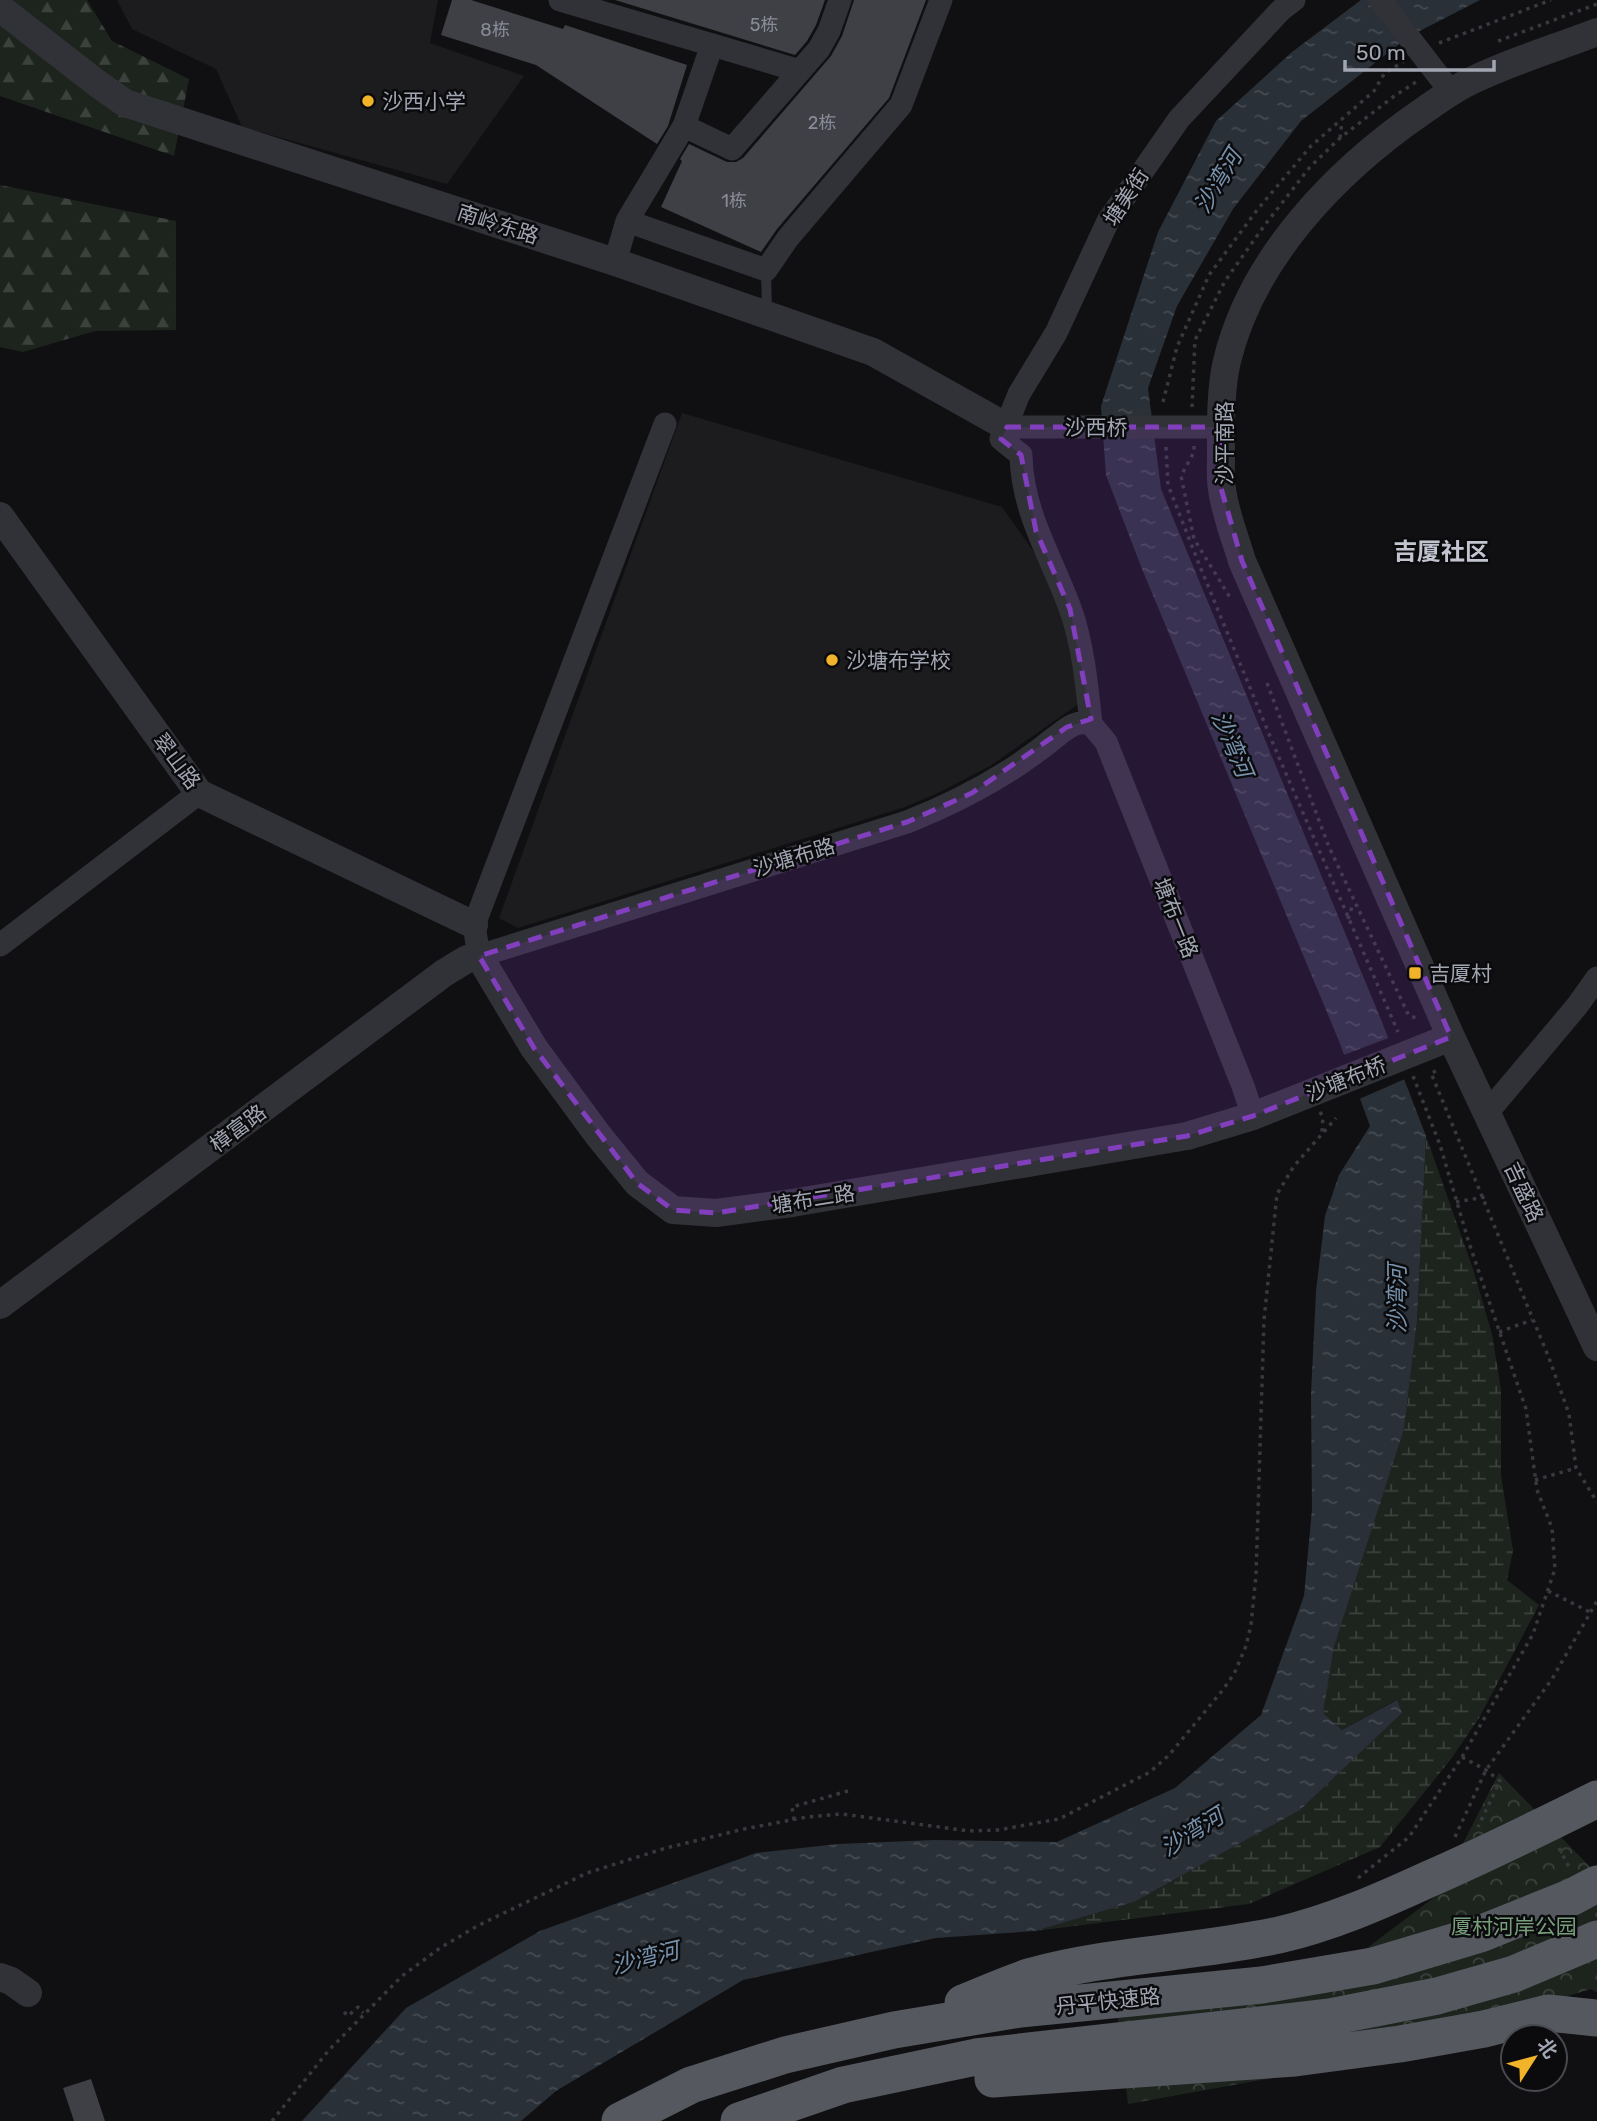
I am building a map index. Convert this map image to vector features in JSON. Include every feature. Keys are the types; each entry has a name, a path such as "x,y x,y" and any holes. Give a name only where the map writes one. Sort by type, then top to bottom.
{"highway":[{"path":"894,2029 1032,1976 1123,1959 1234,1944 1282,1934 1338,1916 1394,1895 1503,1846 1597,1799"},
{"name":"丹平快速路","path":"620,2121 691,2085 785,2055 894,2029 1020,2009 1262,1985 1373,1966 1480,1934 1572,1897 1597,1884"},
{"name":"丹平快速路","path":"739,2121 843,2085 976,2057 1330,2017 1437,1996 1514,1974 1597,1939"},
{"path":"772,2121 842,2099 936,2082 1295,2058 1399,2045 1548,2013 1597,2018"}],"street":[{"path":"560,0 800,71"},
{"path":"684,126 732,149 819,50 840,0"},
{"name":"塘美街","path":"1007,427 1019,394 1056,333 1108,221 1179,119 1281,10 1294,0"},
{"path":"1380,0 1443,81"},
{"path":"627,221 766,270 788,238 901,105 939,1"},
{"name":"南岭东路","path":"0,8 125,103 615,262 873,352 1007,427"},
{"name":"沙平南路","path":"1428,1042 1242,561 1221,488 1226,363 1253,293 1296,228 1325,194 1357,163 1411,119 1443,81 1482,76 1597,32"},
{"path":"615,262 627,221 684,126 712,45"},
{"path":"479,956 474,925 665,424"},
{"path":"1007,427 1001,439 1021,455 1021,474 1036,531 1070,609 1082,659 1091,724"},
{"name":"沙西桥","path":"1007,427 1222,428"},
{"name":"翠山路","path":"0,516 199,793 474,925"},
{"name":"沙塘布路","path":"479,956 907,822 942,808 1003,775 1073,724 1091,724"},
{"name":"塘布一路","path":"1091,724 1106,742 1243,1086 1260,1113"},
{"path":"0,945 199,793"},
{"name":"塘布二路","path":"479,956 534,1048 598,1135 637,1183 673,1210 716,1213 792,1203 1187,1136 1260,1113"},
{"name":"樟富路","path":"0,1305 444,974 479,956"},
{"path":"1487,1113 1577,1006 1597,978"},
{"name":"吉盛路","path":"1428,1042 1487,1113 1597,1347"},
{"name":"沙塘布桥","path":"1260,1113 1428,1042"},
{"path":"0,1977 28,1993"}],"lane":[{"path":"766,270 767,315"}],"path":[{"path":"1163,402 1177,347 1209,275 1257,210 1311,146 1374,91 1384,75 1421,50 1551,0"},
{"path":"1498,41 1597,4"},
{"path":"1233,602 1194,538 1181,476 1194,452 1189,427 1195,340 1225,281 1310,167 1340,138 1393,97 1443,81"},
{"path":"1340,138 1342,119"},
{"path":"1166,447 1168,485 1348,919 1444,1067 1432,1073 1549,1357 1569,1414 1576,1468 1597,1502"},
{"path":"1262,671 1329,848 1409,1016 1426,1021 1428,1042"},
{"path":"1348,919 1352,907 1356,906"},
{"path":"1353,1883 1409,1837 1462,1757 1533,1634 1555,1569 1552,1528 1537,1490 1526,1409 1440,1145 1412,1074"},
{"path":"272,2121 329,2050 402,1976 440,1948 479,1925 587,1873 666,1848 794,1819 842,1814 969,1832 998,1830 1059,1819 1150,1772 1169,1755 1222,1691 1234,1674 1246,1646 1256,1575 1264,1320 1277,1194 1294,1166 1336,1118"},
{"path":"1321,1134 1322,1128"},
{"path":"1457,1202 1485,1198"},
{"path":"1499,1332 1532,1320"},
{"path":"1535,1480 1576,1468"},
{"path":"1548,1591 1591,1612"},
{"path":"1462,1757 1486,1770"},
{"path":"794,1819 792,1807 848,1791"},
{"path":"344,2011 348,2016 358,2007 363,2013"}],"highlighted area":[{"path":"1007,427 1221,427 1221,488 1242,561 1451,1037 1253,1116 1187,1136 716,1213 673,1210 637,1183 534,1048 479,956 907,822 972,793 1067,727 1091,719 1070,609 1036,531 1021,455 1001,439"}],"shaded area":[{"name":"沙西小学","path":"117,0 438,0 430,43 524,76 447,184 242,127 216,69 132,29"},
{"name":"沙塘布学校","path":"682,413 1002,507 1036,555 1063,617 1080,703 990,766 905,807 518,928 499,918"}],"green space":[{"path":"0,0 87,0 112,41 189,79 174,156 0,96"},
{"path":"0,185 176,221 176,330 95,331 23,352 0,347"},
{"path":"1426,1136 1473,1269 1492,1334 1501,1390 1501,1475 1513,1551 1507,1580 1539,1605 1479,1718 1451,1759 1380,1847 1249,1904 1035,1931 1134,1902 1300,1810 1402,1713 1396,1700 1342,1730 1323,1713 1334,1647 1404,1429 1417,1321"},
{"name":"厦村河岸公园","path":"1499,1773 1591,1868 1597,1866 1597,1992 1591,1989 1328,2068 1128,2104 1117,2010 1292,1990 1367,1948 1436,1896"}],"water":[{"name":"沙湾河","path":"1361,0 1480,0 1408,37 1301,121 1233,209 1177,306 1148,388 1161,489 1382,1022 1426,1136 1417,1321 1404,1429 1334,1647 1323,1713 1342,1730 1397,1700 1402,1713 1300,1810 1134,1902 1035,1931 936,1938 743,1980 556,2091 521,2121 302,2121 406,2008 540,1931 756,1853 838,1844 934,1840 1057,1842 1175,1788 1261,1715 1304,1596 1312,1509 1311,1395 1316,1291 1325,1216 1339,1175 1370,1126 1339,1041 1142,569 1106,475 1101,406 1158,232 1216,121 1292,52"}],"pier":[{"path":"1391,1037 1407,1078 1357,1100 1341,1056"}],"building":[{"path":"452,0 471,0 563,29 565,25 687,65 668,126 657,144 536,65 441,35"},
{"path":"615,0 825,0 816,25 795,55"},
{"path":"854,0 926,0 889,98 777,229 761,252 661,207 682,161 680,159 689,144 727,162 736,162 743,158 831,56 842,36"},
{"path":"91,2079 105,2121 74,2121 63,2088"}],"place":[{"name":"沙西小学","path":"368,101"},
{"name":"沙塘布学校","path":"832,660"},
{"name":"吉厦村","path":"1415,973"}],"district":[{"name":"吉厦社区","path":"1441,552"}]}
